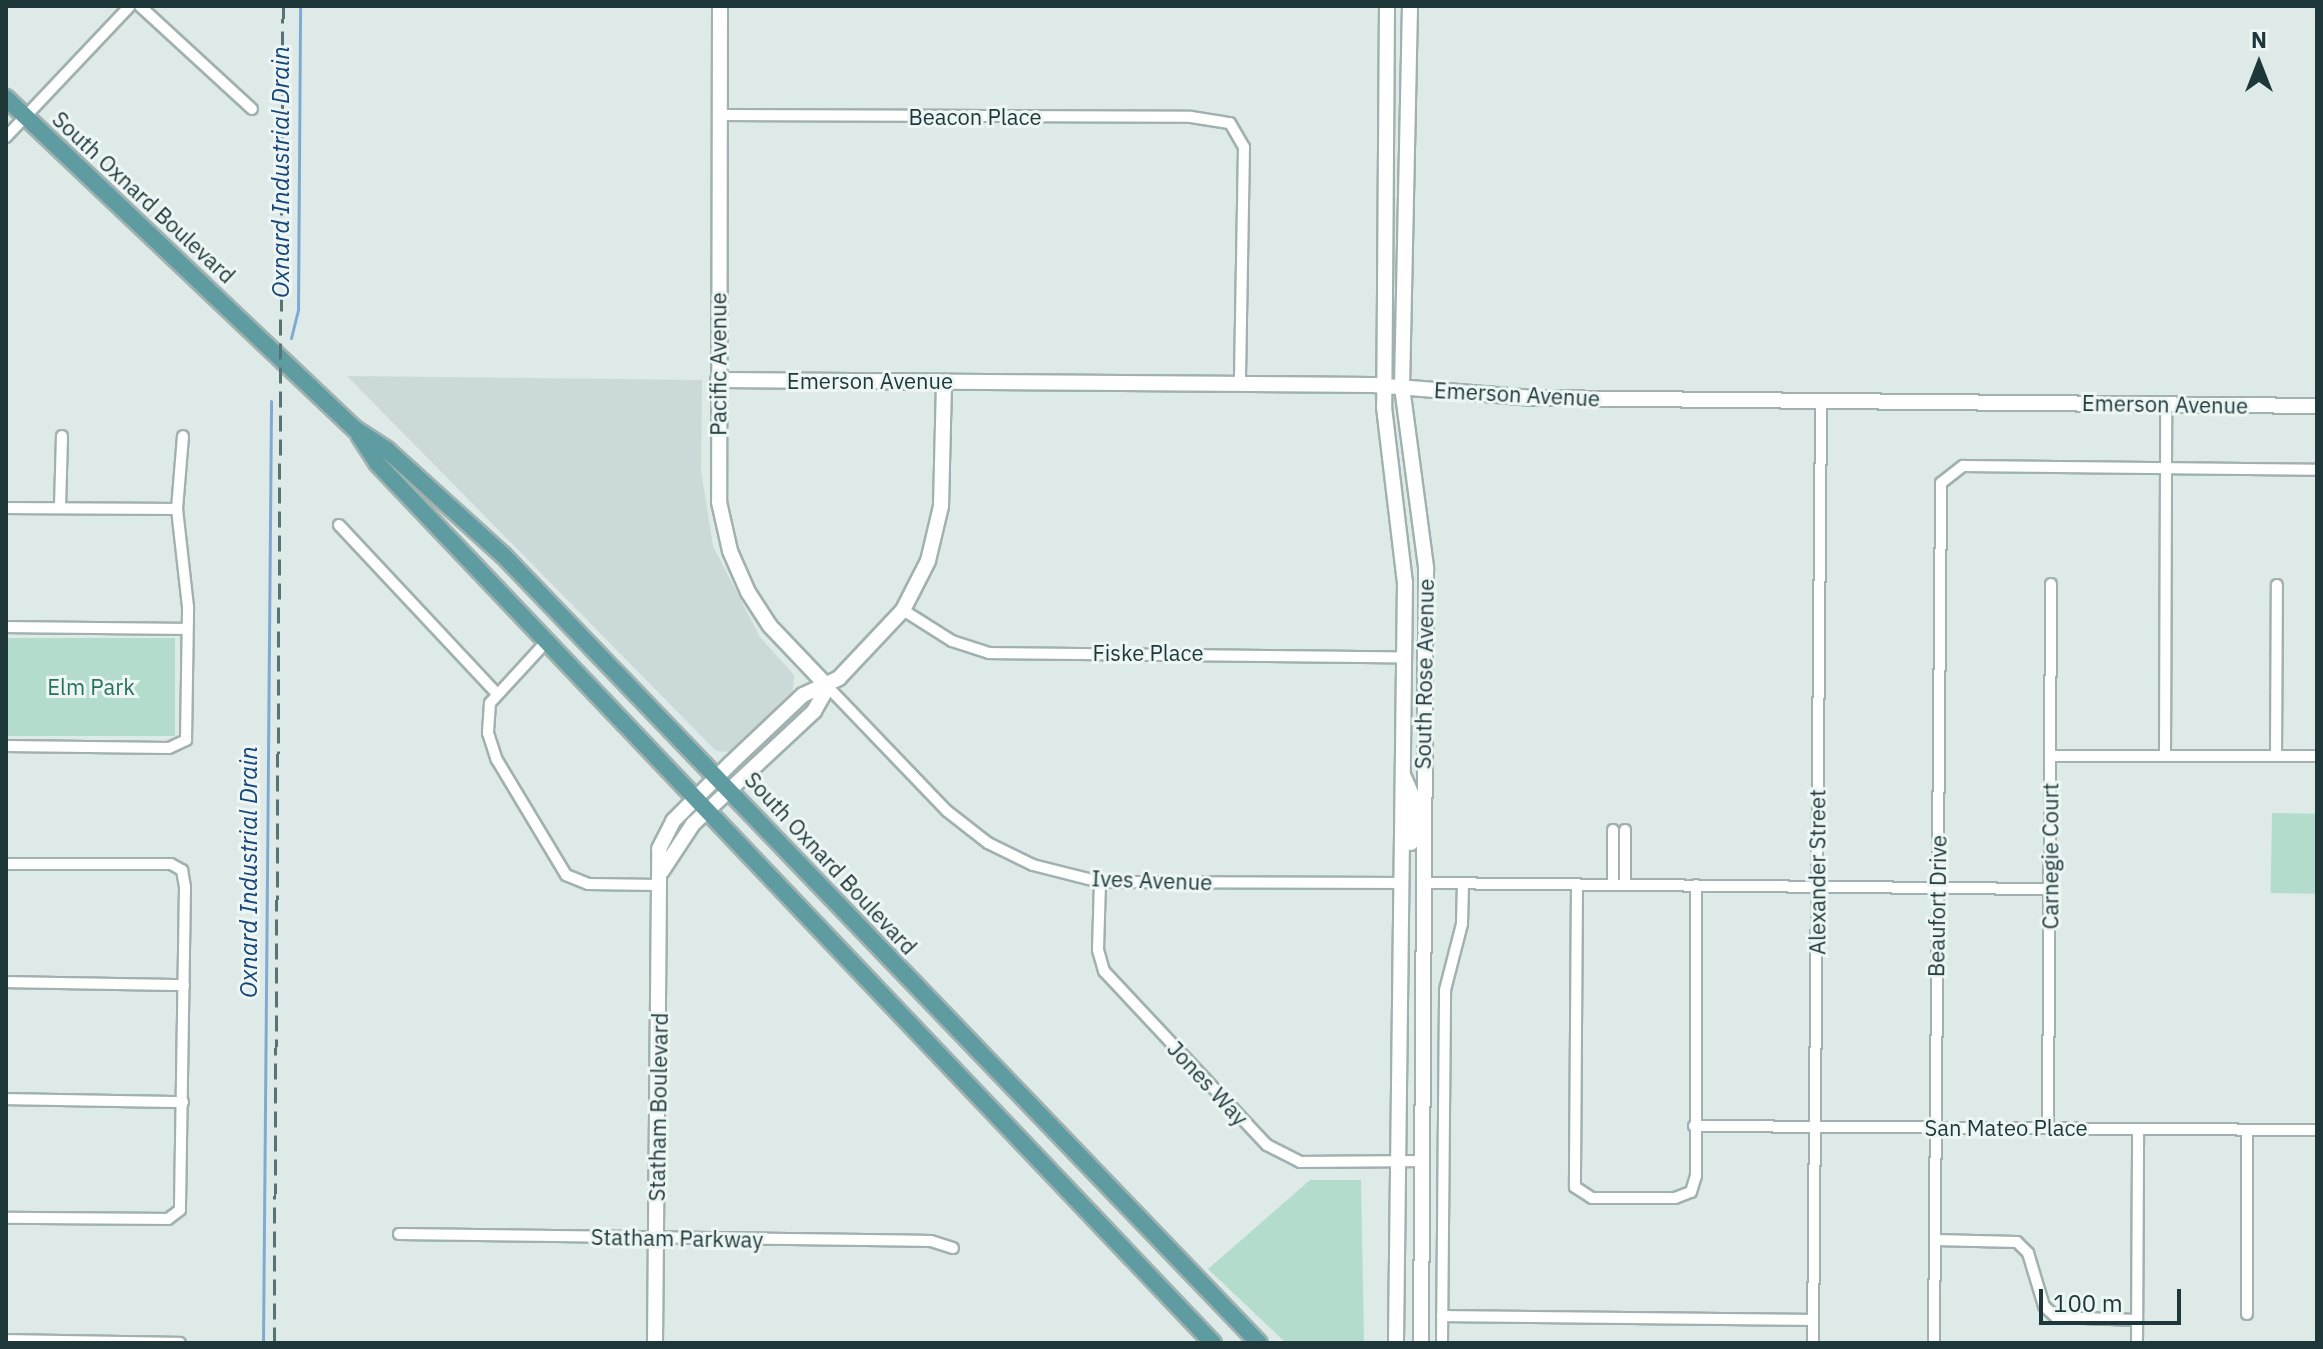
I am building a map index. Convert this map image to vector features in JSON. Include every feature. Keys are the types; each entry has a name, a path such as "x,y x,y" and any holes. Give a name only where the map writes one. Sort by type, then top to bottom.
{"main road":[{"name":"South Oxnard Boulevard","path":"6,98 355,429 387,450 485,538 719,776 1259,1343"},
{"name":"South Oxnard Boulevard","path":"355,429 377,463 1213,1343"}],"street":[{"path":"6,137 130,6"},
{"path":"140,6 252,109"},
{"name":"Pacific Avenue","path":"720,6 717,481 730,551 762,615 828,687"},
{"name":"South Rose Avenue","path":"1387,6 1385,387 1388,451 1404,551 1396,1343"},
{"name":"South Rose Avenue","path":"1410,6 1402,387 1425,553 1421,1343"},
{"name":"Beacon Place","path":"719,115 1191,117 1230,123 1244,147 1240,384"},
{"name":"Emerson Avenue","path":"718,380 1402,387 1533,398 2317,406"},
{"name":"Statham Boulevard","path":"655,1343 659,849 666,832 702,805 731,790 814,711 828,687 903,610 928,561 941,506 944,382"},
{"name":"Alexander Street","path":"1813,1343 1821,401"},
{"path":"2165,755 2166,404"},
{"path":"60,507 62,436"},
{"path":"6,746 169,748 186,740 187,629 177,509 183,436"},
{"name":"Beaufort Drive","path":"1934,1343 1939,490 1950,472 1963,466 2166,469"},
{"path":"2166,469 2317,470"},
{"path":"6,508 177,509"},
{"path":"339,525 496,693"},
{"name":"Carnegie Court","path":"2048,1128 2051,584"},
{"path":"2276,756 2277,585"},
{"name":"Fiske Place","path":"903,610 952,641 989,653 1404,657"},
{"path":"6,627 187,629"},
{"path":"547,641 496,693 487,717 494,753 566,875 588,884 661,878"},
{"name":"Statham Boulevard","path":"702,805 719,776 803,695 828,687"},
{"name":"Ives Avenue","path":"828,687 967,828 1033,865 1100,882 1402,883"},
{"path":"2050,756 2317,756"},
{"path":"1401,770 1412,795 1411,867 1422,883 2050,889"},
{"path":"1613,885 1619,830 1625,885"},
{"path":"6,864 171,864 182,870 185,887 181,1204 177,1215 168,1219 6,1218"},
{"name":"Jones Way","path":"1100,882 1098,950 1104,971 1267,1145 1300,1162 1422,1161"},
{"path":"1442,1343 1445,990 1462,924 1463,884"},
{"path":"1577,885 1573,1179 1580,1193 1675,1198 1691,1192 1696,1176 1696,885"},
{"path":"6,982 184,985"},
{"path":"6,1099 183,1102"},
{"name":"San Mateo Place","path":"1694,1126 2317,1130"},
{"path":"2137,1343 2138,1129"},
{"path":"2247,1130 2247,1314"},
{"name":"Statham Parkway","path":"399,1234 931,1241 953,1248"},
{"path":"1935,1240 2017,1242 2028,1253 2044,1306 2056,1317 2137,1320"},
{"path":"1442,1316 1813,1320"},
{"path":"6,1340 180,1342"}],"shaded area":[{"path":"347,376 702,380 701,471 713,546 760,637 794,675 793,691 730,752 716,751"}],"green space":[{"name":"Elm Park","path":"6,638 175,638 175,736 6,736"},
{"path":"2272,813 2317,814 2316,894 2271,893"},
{"path":"1310,1180 1361,1180 1364,1343 1286,1343 1208,1269"}],"waterway":[{"name":"Oxnard Industrial Drain","path":"291,338 298,309 300,6"},
{"name":"Oxnard Industrial Drain","path":"263,1343 271,401"}],"railway":[{"path":"274,1343 283,6"}]}
